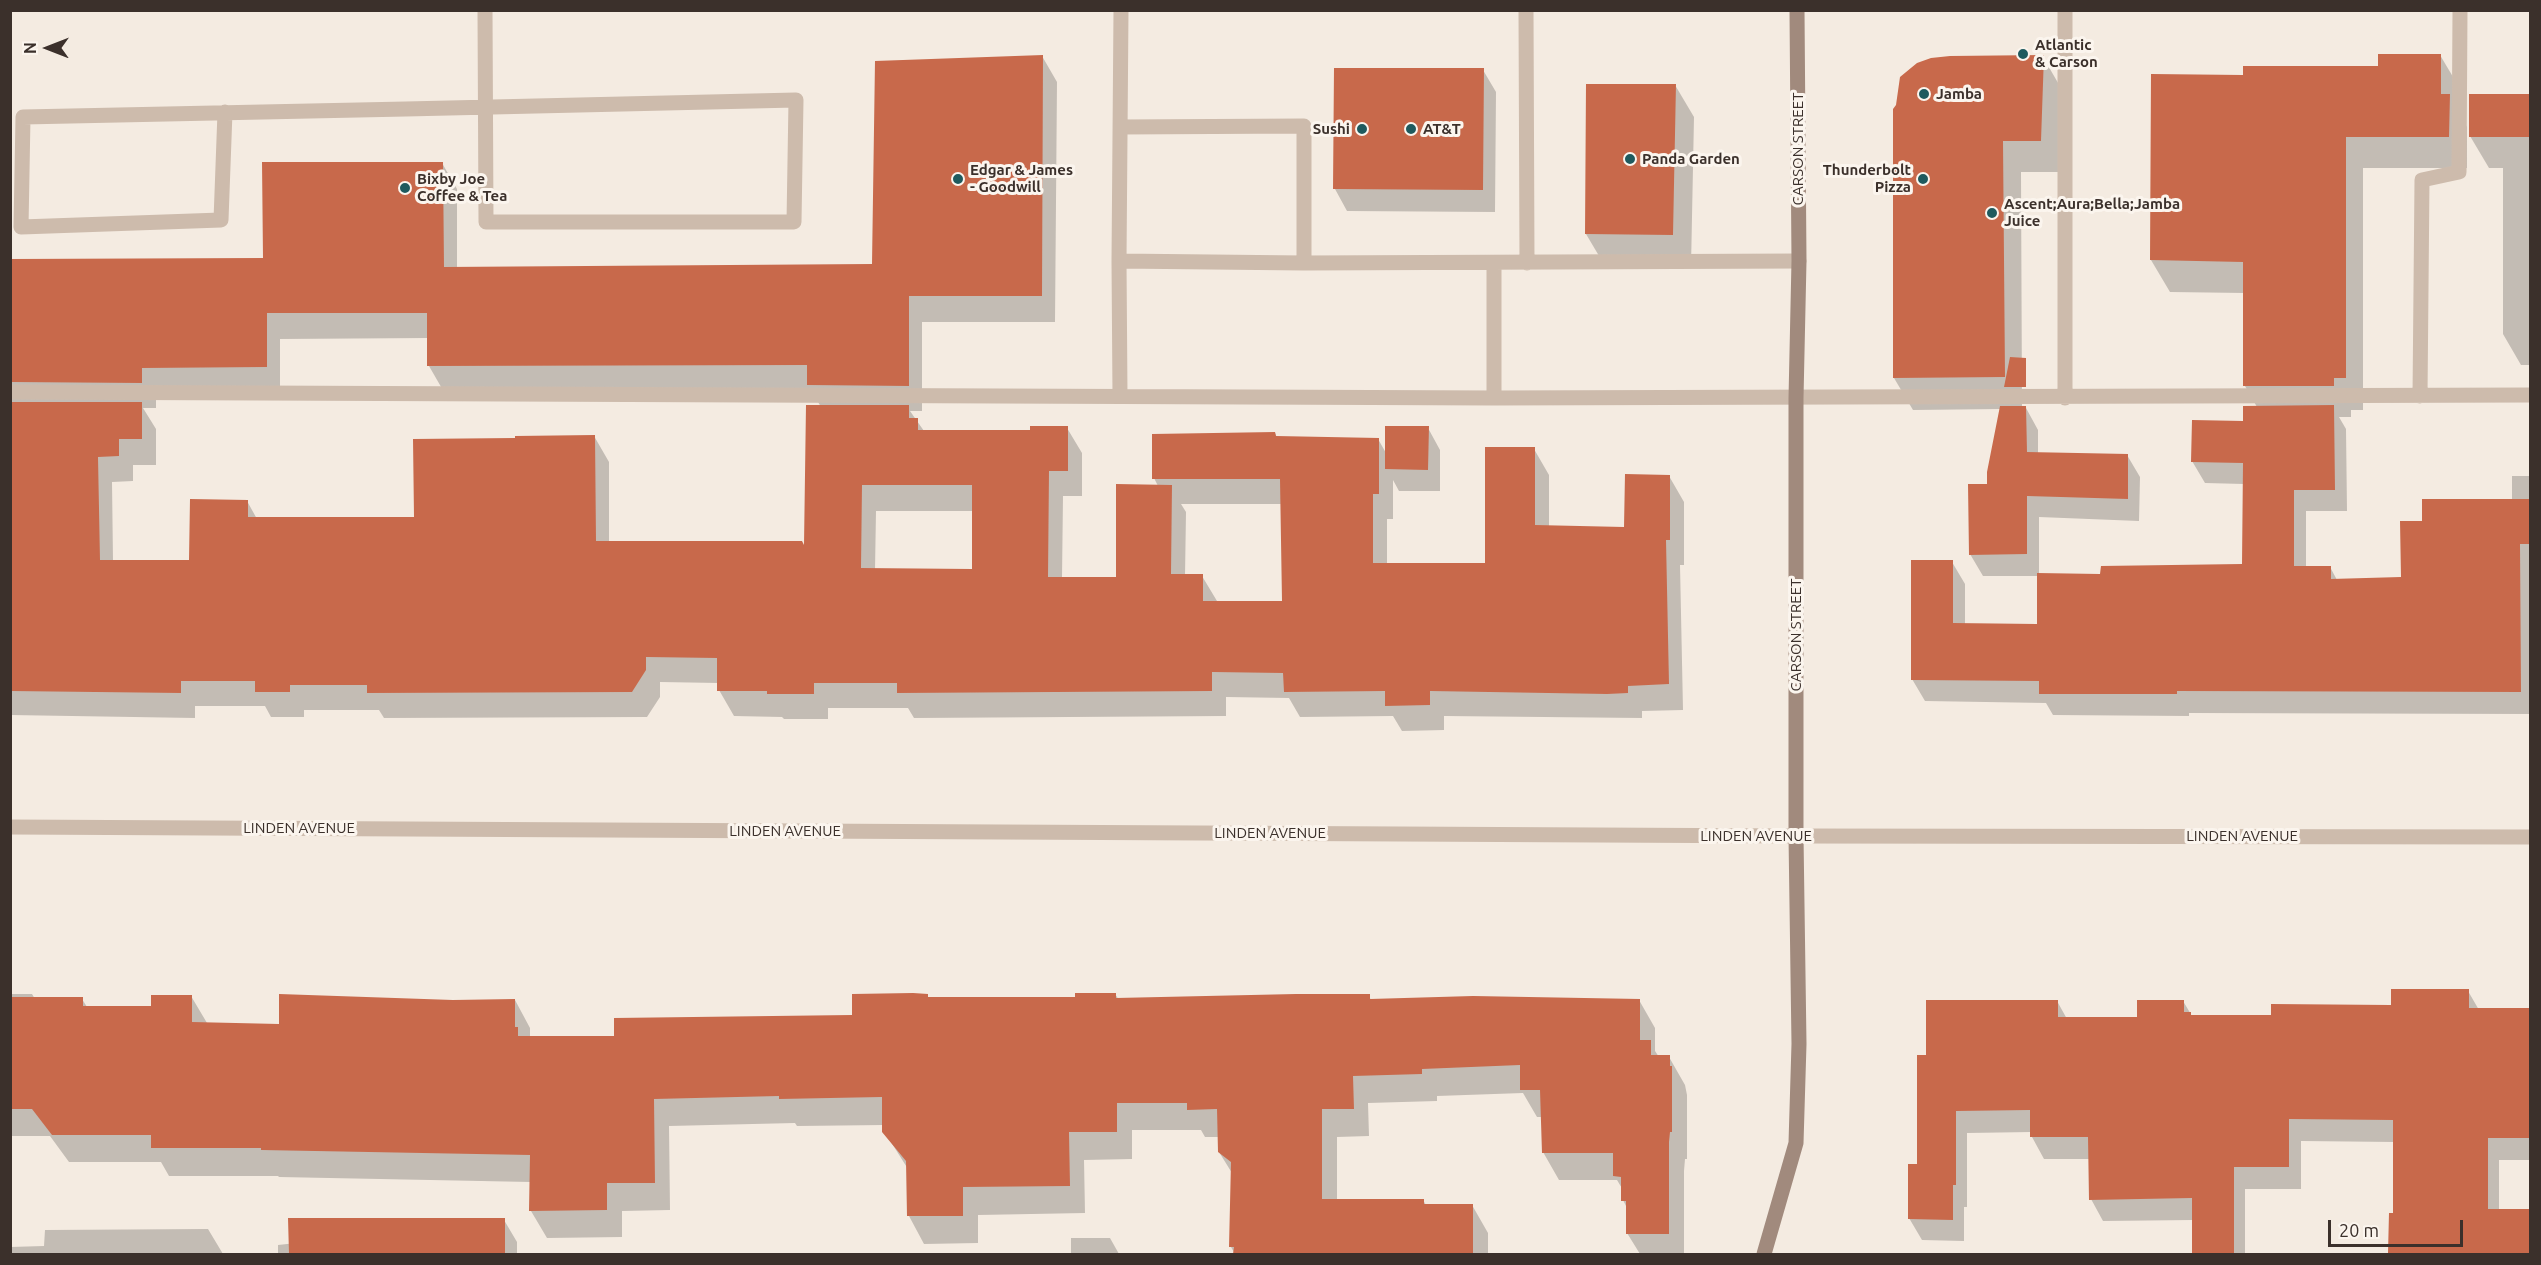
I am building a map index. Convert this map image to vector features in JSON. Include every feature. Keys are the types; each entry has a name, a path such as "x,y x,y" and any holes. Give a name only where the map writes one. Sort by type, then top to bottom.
{"main road":[{"name":"CARSON STREET","path":"1764,1254 1796,1143 1799,1044 1796,836 1796,398 1799,261 1797,10"}],"street":[{"path":"225,112 221,220 21,227 16,214 23,117 225,112 486,109 796,100 794,222 486,222 486,109 485,10"},
{"path":"1120,396 1121,10"},
{"path":"1526,10 1527,263"},
{"path":"2065,10 2065,398"},
{"path":"2420,396 2422,180 2459,172 2460,10"},
{"path":"1120,127 1304,126 1304,263"},
{"path":"1119,261 1304,263 1799,261"},
{"path":"1494,263 1494,398"},
{"path":"10,392 1494,398 2530,395"},
{"name":"LINDEN AVENUE","path":"10,827 1796,836 2530,837"}],"building":[{"path":"2378,54 2441,54 2441,94 2450,94 2449,137 2346,137 2346,378 2334,378 2334,386 2243,386 2243,262 2150,260 2151,74 2243,75 2243,66 2378,66"},
{"path":"1043,55 1042,296 909,296 909,386 807,385 807,365 427,366 427,313 267,313 267,367 142,368 142,383 10,382 10,259 263,258 262,162 443,162 444,267 872,264 875,61"},
{"name":"Ascent;Aura;Bella;Jamba Juice","path":"2044,55 2041,141 2003,141 2005,377 1893,378 1893,109 1896,105 1900,77 1917,63 1931,58"},
{"path":"1334,68 1484,68 1483,190 1333,189"},
{"name":"Panda Garden","path":"1586,84 1676,84 1673,235 1585,234"},
{"path":"2469,94 2530,94 2530,137 2469,137"},
{"path":"2010,357 2026,358 2026,387 2004,387"},
{"path":"10,402 142,402 142,439 119,439 119,456 98,457 100,560 189,560 190,499 248,500 248,517 414,517 413,439 515,438 515,436 595,435 596,541 802,541 804,545 806,405 909,405 909,418 918,418 918,430 1030,430 1030,426 1068,426 1068,471 1049,471 1048,577 1116,577 1116,484 1172,485 1171,574 1203,574 1203,601 1282,601 1280,479 1152,479 1152,434 1275,432 1276,436 1379,438 1379,494 1373,494 1373,563 1485,563 1485,447 1535,447 1535,525 1624,527 1625,474 1670,475 1670,540 1666,540 1669,684 1628,686 1628,693 1430,691 1430,705 1385,706 1385,691 1284,692 1283,673 1212,672 1212,691 897,693 897,683 814,683 814,694 767,694 767,691 717,691 717,658 646,657 646,670 632,692 367,693 367,685 290,685 290,692 255,692 255,681 181,681 181,693 10,691","holes":["862,485 972,485 972,569 861,568"]},
{"path":"2334,405 2335,490 2294,490 2294,566 2331,566 2331,579 2401,577 2400,521 2422,521 2422,499 2530,499 2530,544 2520,544 2521,692 2177,691 2177,694 2039,694 2039,681 1911,680 1911,560 1953,560 1953,623 2037,624 2037,573 2100,574 2101,566 2242,564 2243,463 2191,462 2192,420 2243,421 2243,406"},
{"path":"2000,406 2026,406 2027,452 2128,454 2128,499 2027,496 2027,554 1969,555 1968,484 1987,484 1987,472"},
{"path":"1385,426 1429,426 1428,470 1385,469"},
{"path":"2391,989 2469,989 2469,1008 2530,1008 2530,1138 2488,1138 2488,1209 2530,1209 2530,1254 2388,1253 2389,1213 2393,1213 2393,1120 2289,1119 2289,1167 2234,1167 2234,1254 2192,1254 2192,1198 2089,1200 2088,1137 2030,1137 2030,1110 1956,1111 1956,1185 1953,1185 1953,1220 1908,1219 1908,1164 1917,1164 1917,1055 1926,1055 1926,1000 2058,1000 2058,1017 2137,1017 2137,1000 2184,1000 2184,1012 2191,1012 2191,1015 2271,1015 2271,1004 2391,1005"},
{"path":"1075,993 1116,993 1116,998 1370,994 1370,999 1473,996 1640,999 1640,1040 1651,1040 1651,1055 1670,1055 1670,1066 1672,1066 1669,1234 1626,1234 1626,1201 1621,1201 1621,1177 1613,1176 1613,1153 1542,1153 1540,1090 1520,1090 1520,1065 1422,1069 1422,1074 1353,1076 1354,1109 1322,1109 1322,1199 1424,1199 1424,1204 1473,1204 1473,1254 1233,1254 1234,1247 1229,1247 1231,1162 1218,1152 1217,1109 1187,1110 1187,1103 1117,1103 1117,1132 1069,1132 1070,1186 963,1187 963,1216 907,1216 906,1161 882,1132 882,1097 779,1099 779,1096 654,1099 655,1183 607,1183 607,1210 529,1211 530,1155 261,1150 261,1148 151,1148 151,1135 52,1135 32,1109 10,1109 10,997 83,997 83,1006 151,1006 151,995 192,995 192,1022 279,1024 279,994 453,1000 515,999 515,1027 518,1027 518,1036 614,1036 614,1018 852,1015 852,994 928,994 928,997 1075,997"},
{"path":"288,1218 505,1218 505,1254 289,1254"}],"place":[{"name":"Atlantic & Carson","path":"2023,54"},
{"name":"Jamba","path":"1924,94"},
{"name":"Sushi","path":"1362,129"},
{"name":"AT&T","path":"1411,129"},
{"name":"Panda Garden","path":"1630,159"},
{"name":"Edgar & James - Goodwill","path":"958,179"},
{"name":"Thunderbolt Pizza","path":"1923,179"},
{"name":"Bixby Joe Coffee & Tea","path":"405,188"},
{"name":"Ascent;Aura;Bella;Jamba Juice","path":"1992,213"}]}
